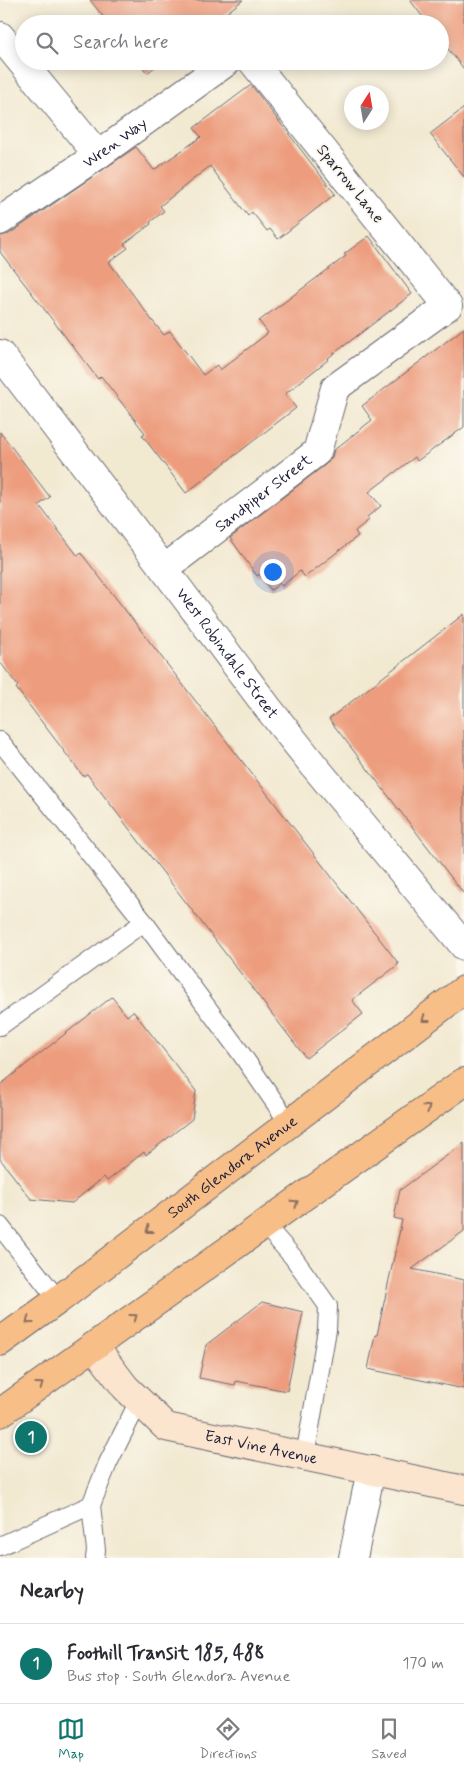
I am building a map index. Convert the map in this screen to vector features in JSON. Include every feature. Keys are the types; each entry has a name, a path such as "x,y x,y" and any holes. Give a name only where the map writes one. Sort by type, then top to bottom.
{"main road":[{"name":"South Glendora Avenue","path":"0,1342 58,1300 464,990"},
{"path":"0,1413 464,1082"}],"street":[{"path":"0,36 15,54"},
{"path":"28,70 98,154"},
{"name":"Wren Way","path":"0,221 215,70"},
{"name":"Sparrow Lane","path":"259,70 448,306"},
{"name":"Sandpiper Street","path":"164,569 317,452 335,388 448,306"},
{"name":"West Robindale Street","path":"0,354 268,708 464,946"},
{"name":"East Vine Avenue","path":"94,1346 125,1387 166,1427 464,1490"},
{"path":"353,1558 371,1470"}],"lane":[{"path":"0,742 144,922 240,1052 289,1123"},
{"path":"0,1026 144,922"},
{"path":"264,1224 293,1257 328,1306 327,1330 305,1456"},
{"path":"0,1226 58,1300"},
{"path":"95,1558 91,1505 108,1463 139,1401"},
{"path":"0,1546 91,1505"}],"building":[{"path":"90,0 243,0 224,15 102,15"},
{"path":"410,0 464,0 464,69 449,50 449,15 421,15"},
{"path":"251,85 335,194 278,239 270,229 267,231 252,212 248,216 210,166 160,206 164,211 150,222 151,224 124,244 128,248 109,262 151,319 164,335 170,331 203,375 217,365 220,370 268,333 259,321 346,256 344,254 369,236 412,294 328,358 285,394 296,408 186,493 142,435 145,433 101,376 98,379 0,252 0,236 9,234 136,147 154,170 201,137 194,128"},
{"path":"464,108 464,177 430,134"},
{"path":"464,328 464,427 417,461 415,457 369,492 381,506 367,517 369,520 355,531 358,536 305,577 300,571 282,586 280,583 271,590 259,574 257,576 230,538 326,464 332,457 334,450 372,420 362,406"},
{"path":"0,432 50,497 39,505 78,556 81,553 399,964 352,1000 363,1014 306,1058 87,774 83,776 16,688 18,686 0,662"},
{"path":"464,614 464,894 329,719"},
{"path":"112,997 127,1016 133,1011 196,1091 192,1119 146,1155 144,1152 107,1181 104,1177 72,1203 31,1199 0,1159 0,1085"},
{"path":"464,1143 464,1231 412,1269 464,1280 464,1389 368,1369 402,1220 394,1218 400,1190"},
{"path":"262,1302 303,1312 287,1391 236,1381 235,1385 199,1378 206,1345"}],"place":[{"name":"Foothill Transit 185, 488","path":"31,1437"}]}
